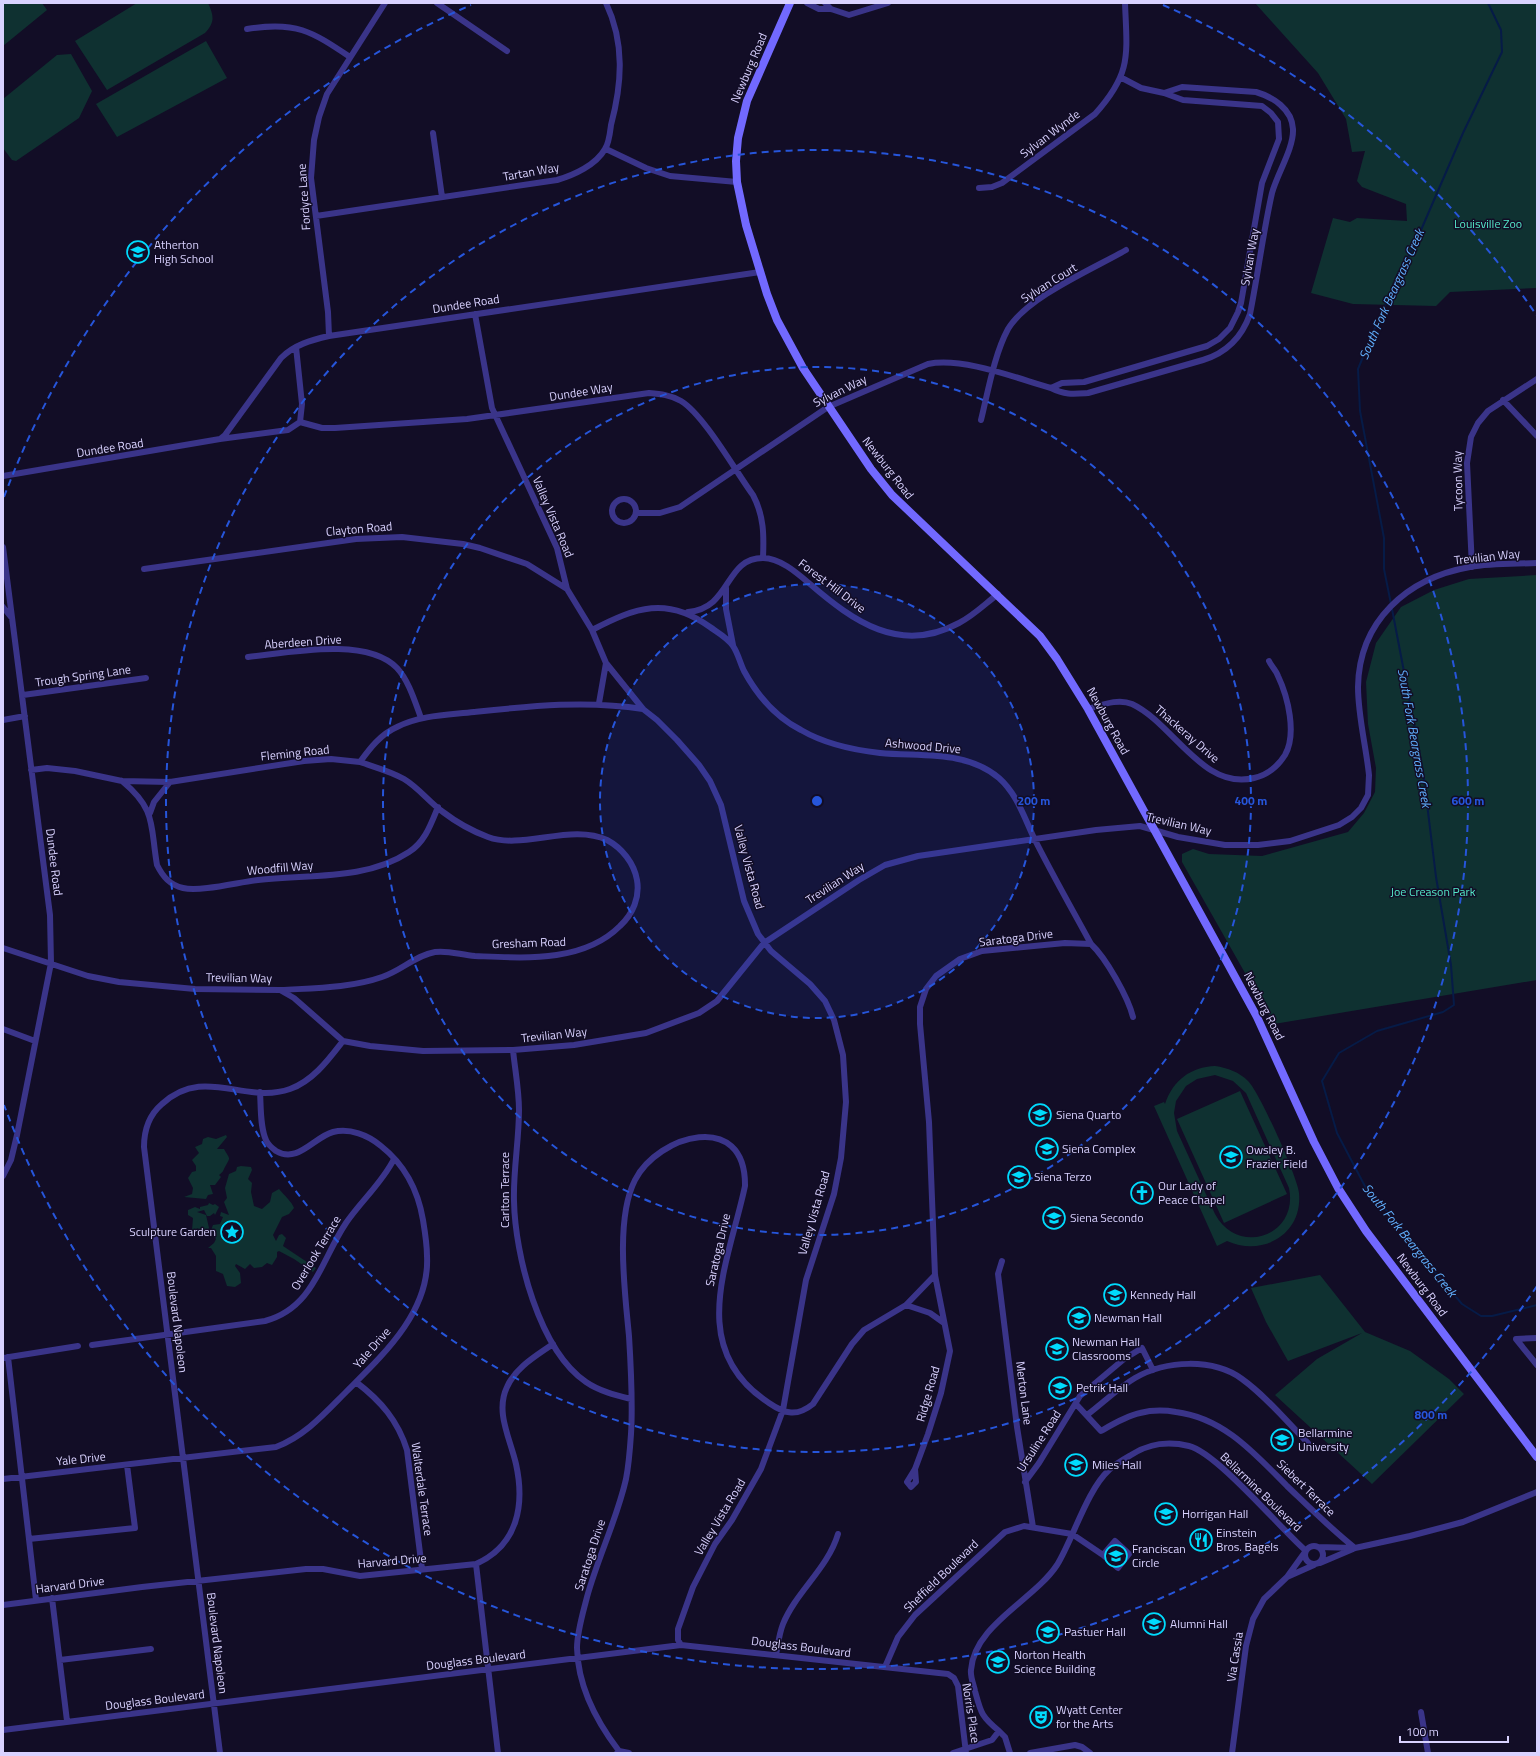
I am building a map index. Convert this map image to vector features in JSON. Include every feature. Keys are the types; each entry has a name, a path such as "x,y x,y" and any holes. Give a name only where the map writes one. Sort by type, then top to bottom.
{"main road":[{"name":"Newburg Road","path":"790,3 753,84 743,114 738,138 737,182 746,225 760,272 777,320 791,349 828,407 892,495 910,514 998,594 1040,636 1058,659 1088,708 1257,1017 1314,1142 1338,1188 1366,1231 1537,1458"}],"street":[{"name":"Fordyce Lane","path":"329,336 311,178 312,153 316,127 328,94 350,57 386,3"},
{"path":"437,3 507,51"},
{"path":"606,3 617,30 621,65 616,108 606,149 646,168 670,176 737,182"},
{"path":"807,3 819,9 831,9"},
{"path":"825,3 831,9 842,14 854,15 888,3"},
{"path":"1122,78 1126,62 1125,3"},
{"path":"247,29 267,25 297,28 317,36 350,57"},
{"name":"Sylvan Way","path":"1051,388 1062,383 1084,382 1206,346 1219,339 1230,328 1240,308 1262,183 1279,139 1278,122 1271,113 1262,106 1183,100 1164,93 1141,88 1122,78"},
{"name":"Sylvan Wynde","path":"979,188 992,187 1002,183 1095,114 1104,104 1122,78"},
{"name":"Sylvan Way","path":"636,513 660,513 680,507 828,407 928,364 951,362 1051,388 1063,394 1088,393 1215,356 1228,348 1239,336 1250,314 1272,192 1292,136 1291,120 1284,108 1272,98 1256,92 1182,87 1164,93"},
{"path":"433,132 442,197"},
{"name":"Tartan Way","path":"316,216 565,178 580,171 593,162 606,149"},
{"path":"1275,149 1286,154"},
{"name":"Sylvan Court","path":"981,420 1002,345 1009,328 1028,307 1047,294 1126,250"},
{"name":"Dundee Road","path":"220,440 287,352 311,340 329,336 760,272"},
{"name":"Valley Vista Road","path":"476,314 492,408 557,548 567,589 592,630 606,664 643,709 657,720 677,740 710,780 721,804 744,901 755,928 764,943 819,993 829,1009 840,1039 845,1087 844,1131 841,1158 834,1194 803,1294 783,1410 761,1469 732,1520 715,1544 694,1587 678,1629 678,1640 681,1646"},
{"path":"296,348 302,404 300,422"},
{"path":"1100,377 1103,388"},
{"name":"Tycoon Way","path":"1472,567 1467,462 1468,445 1474,430 1483,417 1503,400 1537,379"},
{"name":"Dundee Way","path":"300,422 322,428 335,428 495,416 649,393 666,395 681,401 695,413 753,495 760,510 763,530 763,558"},
{"path":"1503,400 1537,436"},
{"name":"Dundee Road","path":"3,476 288,430 300,422"},
{"name":"Clayton Road","path":"144,569 356,539 402,537 463,544 480,548 527,564 567,589"},
{"name":"Dundee Road","path":"3,547 50,915 51,963 17,1135 11,1160 3,1176"},
{"path":"687,612 699,611 710,606 720,596 731,577 740,567 749,562 763,558"},
{"name":"Forest Hill Drive","path":"763,558 778,562 795,572 834,605 860,622 879,630 899,634 923,634 951,627 972,614 998,594"},
{"name":"Trevilian Way","path":"3,948 88,976 148,985 196,989 280,990 294,998 343,1041 385,1048 423,1051 512,1050 574,1045 646,1033 686,1019 699,1013 717,1001 764,943 859,880 885,865 918,856 1034,839 1140,826 1178,837 1225,845 1258,845 1290,841 1339,825 1357,812 1368,795 1370,781 1358,697 1359,671 1366,644 1379,621 1392,604 1412,588 1435,576 1472,567 1537,563"},
{"path":"3,582 7,575"},
{"name":"Ashwood Drive","path":"726,586 726,609 733,646 752,685 767,704 792,725 812,736 851,749 880,753 953,758 978,765 994,774 1011,792 1034,839 1091,944 1103,958 1126,999 1133,1017"},
{"path":"3,607 12,618"},
{"name":"Ashwood Drive","path":"592,630 624,615 644,608 665,607 687,612 700,620 733,646"},
{"name":"Aberdeen Drive","path":"248,657 324,649 345,649 376,656 392,665 404,677 421,718"},
{"name":"Thackeray Drive","path":"1088,708 1118,702 1132,704 1146,713 1214,773 1234,780 1253,779 1265,774 1277,765 1286,753 1291,740 1290,718 1281,683 1269,661"},
{"path":"599,703 606,664"},
{"name":"Trough Spring Lane","path":"23,695 146,678"},
{"path":"360,762 370,748 384,735 398,726 421,718 507,709 599,703 643,709"},
{"path":"3,720 25,716"},
{"name":"Fleming Road","path":"31,770 47,768 75,771 122,781 170,782 304,761 331,759 360,762"},
{"name":"Gresham Road","path":"280,990 326,987 372,980 396,972 425,954 438,951 473,956 514,957 574,952 592,946 609,936 622,924 633,910 638,889 633,867 623,852 606,840 584,835 494,839 466,827 403,779 360,762"},
{"name":"Woodfill Way","path":"122,781 141,799 150,814 157,865 161,873 173,884 191,889 260,880 340,874 386,863 402,857 420,843 426,834 438,807"},
{"path":"150,814 154,802 170,782"},
{"name":"Saratoga Drive","path":"618,1752 598,1722 591,1708 580,1672 577,1646 585,1606 626,1479 630,1450 631,1399 629,1338 623,1255 626,1213 631,1189 644,1166 657,1155 684,1142 700,1137 714,1137 726,1141 735,1149 745,1177 743,1195 720,1283 718,1306 722,1338 730,1359 744,1382 760,1398 783,1410 798,1413 804,1411 813,1404 852,1344 864,1330 906,1305 935,1275 929,1122 920,1024 920,1007 923,995 930,982 943,970 960,959 971,955 998,950 1064,943 1091,944"},
{"path":"3,1029 35,1041"},
{"name":"Boulevard Napoleon","path":"220,1753 144,1147 147,1125 160,1105 187,1088 212,1085 260,1092 290,1089 305,1081 323,1065 343,1041"},
{"name":"Carlton Terrace","path":"512,1050 519,1108 514,1194 516,1234 522,1266 530,1292 553,1344 567,1364 585,1381 597,1388 631,1399"},
{"name":"Yale Drive","path":"3,1479 184,1459 276,1447 292,1440 315,1423 387,1349 411,1317 421,1294 426,1273 427,1256 420,1206 412,1183 394,1159 371,1139 345,1131 326,1135 296,1154 278,1152 268,1145 265,1136 260,1092"},
{"name":"Overlook Terrace","path":"92,1345 265,1321 279,1317 294,1307 313,1284 346,1223 378,1184 394,1159"},
{"name":"Merton Lane","path":"1002,1261 998,1274 1025,1482 1033,1527"},
{"name":"Ridge Road","path":"915,1469 928,1434 948,1366 950,1345 935,1275"},
{"path":"906,1305 930,1313 944,1322"},
{"path":"1537,1338 1516,1339 1537,1365"},
{"name":"Harvard Drive","path":"3,1605 306,1569 323,1569 360,1576 476,1564 487,1559 502,1547 512,1531 519,1499 519,1478 502,1414 502,1401 506,1387 520,1368 553,1344"},
{"path":"36,1600 6,1357 78,1346"},
{"name":"Ursuline Road","path":"1025,1482 1040,1463 1080,1396 1085,1391 1124,1359 1142,1348 1153,1370"},
{"path":"1087,1415 1122,1387 1153,1370 1185,1364 1201,1364 1235,1375 1253,1388 1308,1443"},
{"name":"Walterdale Terrace","path":"356,1382 388,1411 403,1438 407,1450 422,1569"},
{"name":"Siebert Terrace","path":"1076,1404 1101,1431 1140,1413 1155,1411 1184,1413 1201,1417 1216,1424 1243,1443 1335,1532 1355,1548"},
{"name":"Bellarmine Boulevard","path":"1010,1753 1005,1737 984,1718 980,1710 971,1671 975,1657 980,1645 1001,1618 1045,1581 1057,1564 1099,1481 1108,1470 1139,1450 1152,1444 1175,1443 1197,1449 1222,1467 1305,1551"},
{"path":"29,1539 135,1528 127,1465"},
{"path":"1355,1548 1312,1546 1305,1551 1307,1561 1314,1565 1355,1548 1410,1536 1463,1522 1537,1492"},
{"name":"Sheffield Boulevard","path":"885,1667 898,1637 915,1615 1005,1532 1021,1527 1033,1527 1072,1534"},
{"path":"776,1655 780,1631 788,1614 826,1560 836,1543 838,1534"},
{"path":"1072,1534 1103,1555 1118,1568 1129,1554 1115,1541 1103,1555"},
{"path":"1318,1547 1323,1554 1320,1563"},
{"name":"Via Cassia","path":"1232,1753 1246,1646 1253,1619 1264,1600 1287,1578 1305,1551"},
{"path":"476,1564 498,1753"},
{"name":"Via Cassia","path":"1287,1578 1314,1565"},
{"path":"52,1598 67,1721"},
{"name":"Douglass Boulevard","path":"3,1730 488,1670 578,1657 681,1646 942,1673 952,1677"},
{"path":"60,1660 151,1649"},
{"name":"Norris Place","path":"952,1677 958,1686 966,1751"},
{"path":"1421,1712 1428,1753"},
{"path":"953,1753 966,1751 992,1740 999,1731"},
{"path":"1030,1753 1075,1745 1082,1746 1090,1753"},
{"path":"618,1752 629,1753"}],"green space":[{"path":"3,3 42,3 47,10 3,46"},
{"path":"137,3 208,3 212,15 211,26 205,33 107,90 75,41"},
{"name":"Louisville Zoo","path":"1255,3 1537,3 1537,288 1450,292 1436,306 1353,304 1311,293 1333,218 1350,222 1357,218 1407,221 1406,204 1362,187 1357,181 1365,151 1352,152 1346,119 1318,73"},
{"path":"206,41 227,78 117,137 96,104"},
{"path":"71,54 92,91 79,118 16,161 12,160 3,148 3,99 57,55"},
{"name":"Joe Creason Park","path":"1537,575 1537,980 1274,1024 1182,862 1182,854 1193,849 1209,854 1262,856 1348,832 1364,813 1375,792 1376,768 1368,724 1366,682 1376,643 1401,607 1434,590 1469,579"},
{"path":"1215,1066 1229,1069 1241,1075 1248,1081 1269,1117 1297,1184 1299,1193 1298,1208 1294,1220 1287,1231 1278,1239 1266,1244 1254,1246 1240,1245 1227,1241 1217,1246 1154,1106 1164,1102 1165,1104 1173,1088 1184,1076 1206,1067","holes":["1215,1075 1233,1081 1246,1093 1289,1188 1290,1205 1285,1218 1276,1229 1264,1235 1251,1237 1238,1235 1225,1227 1215,1214 1177,1131 1174,1113 1176,1101 1186,1086 1197,1079"]},
{"path":"1240,1091 1287,1194 1224,1223 1177,1119"},
{"path":"226,1135 227,1137 217,1149 224,1149 229,1159 223,1171 219,1175 221,1177 215,1185 210,1185 213,1194 208,1195 206,1199 184,1197 192,1194 193,1188 188,1178 192,1172 196,1171 196,1166 192,1160 199,1153 195,1147 202,1144 203,1139 208,1137 216,1139"},
{"path":"237,1167 251,1167 252,1170 248,1179 252,1183 251,1192 254,1206 262,1209 270,1202 272,1193 279,1189 292,1203 294,1208 289,1214 282,1217 273,1235 276,1241 279,1235 282,1234 286,1238 283,1246 316,1268 313,1272 279,1251 277,1252 277,1257 272,1265 267,1263 262,1267 254,1268 250,1264 245,1269 236,1264 235,1266 240,1273 241,1283 235,1287 227,1286 223,1274 216,1271 216,1256 211,1248 208,1248 216,1239 211,1230 213,1225 220,1224 223,1217 220,1216 221,1212 229,1215 224,1202 227,1198 225,1188 229,1174 236,1171"},
{"path":"209,1203 213,1205 215,1204 219,1207 215,1215 214,1213 207,1216 204,1210 197,1212 206,1215 209,1228 204,1234 192,1230 193,1218 188,1215 188,1210 195,1207 200,1209 200,1207 208,1205"},
{"path":"1320,1275 1365,1332 1410,1351 1449,1379 1464,1394 1372,1484 1275,1395 1317,1359 1362,1333 1288,1361 1266,1322 1251,1288"}],"waterway":[{"name":"South Fork Beargrass Creek","path":"1391,604 1384,569 1384,538 1360,411 1358,369 1379,318 1418,237 1463,133 1502,52 1501,30 1488,3"},
{"name":"South Fork Beargrass Creek","path":"1392,609 1423,771 1436,877 1451,965 1454,1005 1443,1012 1377,1031 1339,1053 1322,1081 1337,1133 1368,1192 1393,1217 1423,1258 1462,1304 1481,1316 1492,1316 1537,1305"}],"place":[{"name":"Atherton High School","path":"138,252"},
{"name":"Siena Quarto","path":"1040,1115"},
{"name":"Siena Complex","path":"1047,1149"},
{"name":"Owsley B. Frazier Field","path":"1231,1157"},
{"name":"Siena Terzo","path":"1019,1177"},
{"name":"Our Lady of Peace Chapel","path":"1142,1193"},
{"name":"Siena Secondo","path":"1054,1218"},
{"name":"Sculpture Garden","path":"232,1232"},
{"name":"Kennedy Hall","path":"1115,1295"},
{"name":"Newman Hall","path":"1079,1318"},
{"name":"Newman Hall Classrooms","path":"1057,1349"},
{"name":"Petrik Hall","path":"1060,1388"},
{"name":"Bellarmine University","path":"1282,1440"},
{"name":"Miles Hall","path":"1076,1465"},
{"name":"Horrigan Hall","path":"1166,1514"},
{"name":"Einstein Bros. Bagels","path":"1201,1540"},
{"name":"Franciscan Circle","path":"1116,1556"},
{"name":"Alumni Hall","path":"1154,1624"},
{"name":"Pastuer Hall","path":"1048,1632"},
{"name":"Norton Health Science Building","path":"998,1662"},
{"name":"Wyatt Center for the Arts","path":"1041,1717"}]}
